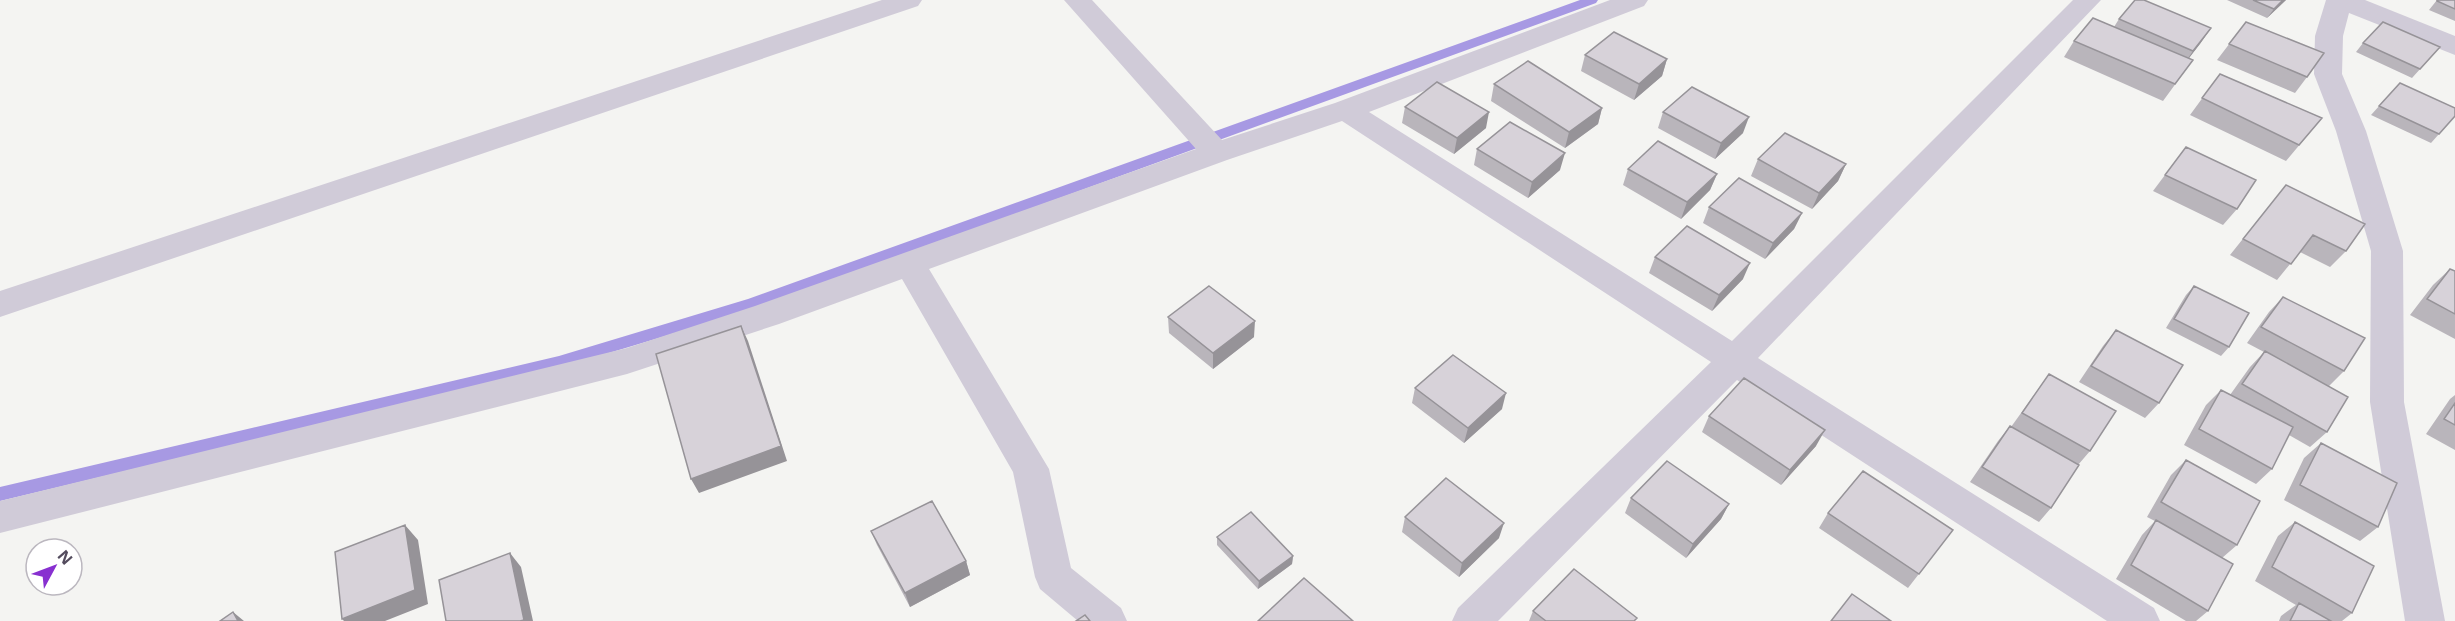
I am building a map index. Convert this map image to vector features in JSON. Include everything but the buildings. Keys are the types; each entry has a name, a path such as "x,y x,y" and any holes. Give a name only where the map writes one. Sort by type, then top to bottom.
{"street":[{"path":"0,304 909,0"},
{"path":"1077,0 1216,153"},
{"path":"0,517 627,361 766,315 1216,153 1346,110 1635,0"},
{"path":"1472,621 1734,361 2088,0"},
{"path":"2425,621 2408,532 2388,402 2386,251 2350,131 2328,74 2329,36 2340,0 2455,46"},
{"path":"1346,110 2140,621"},
{"path":"909,264 1030,469 1053,577 1107,621"}],"waterway":[{"path":"0,494 559,362 752,304 1592,0"}]}
